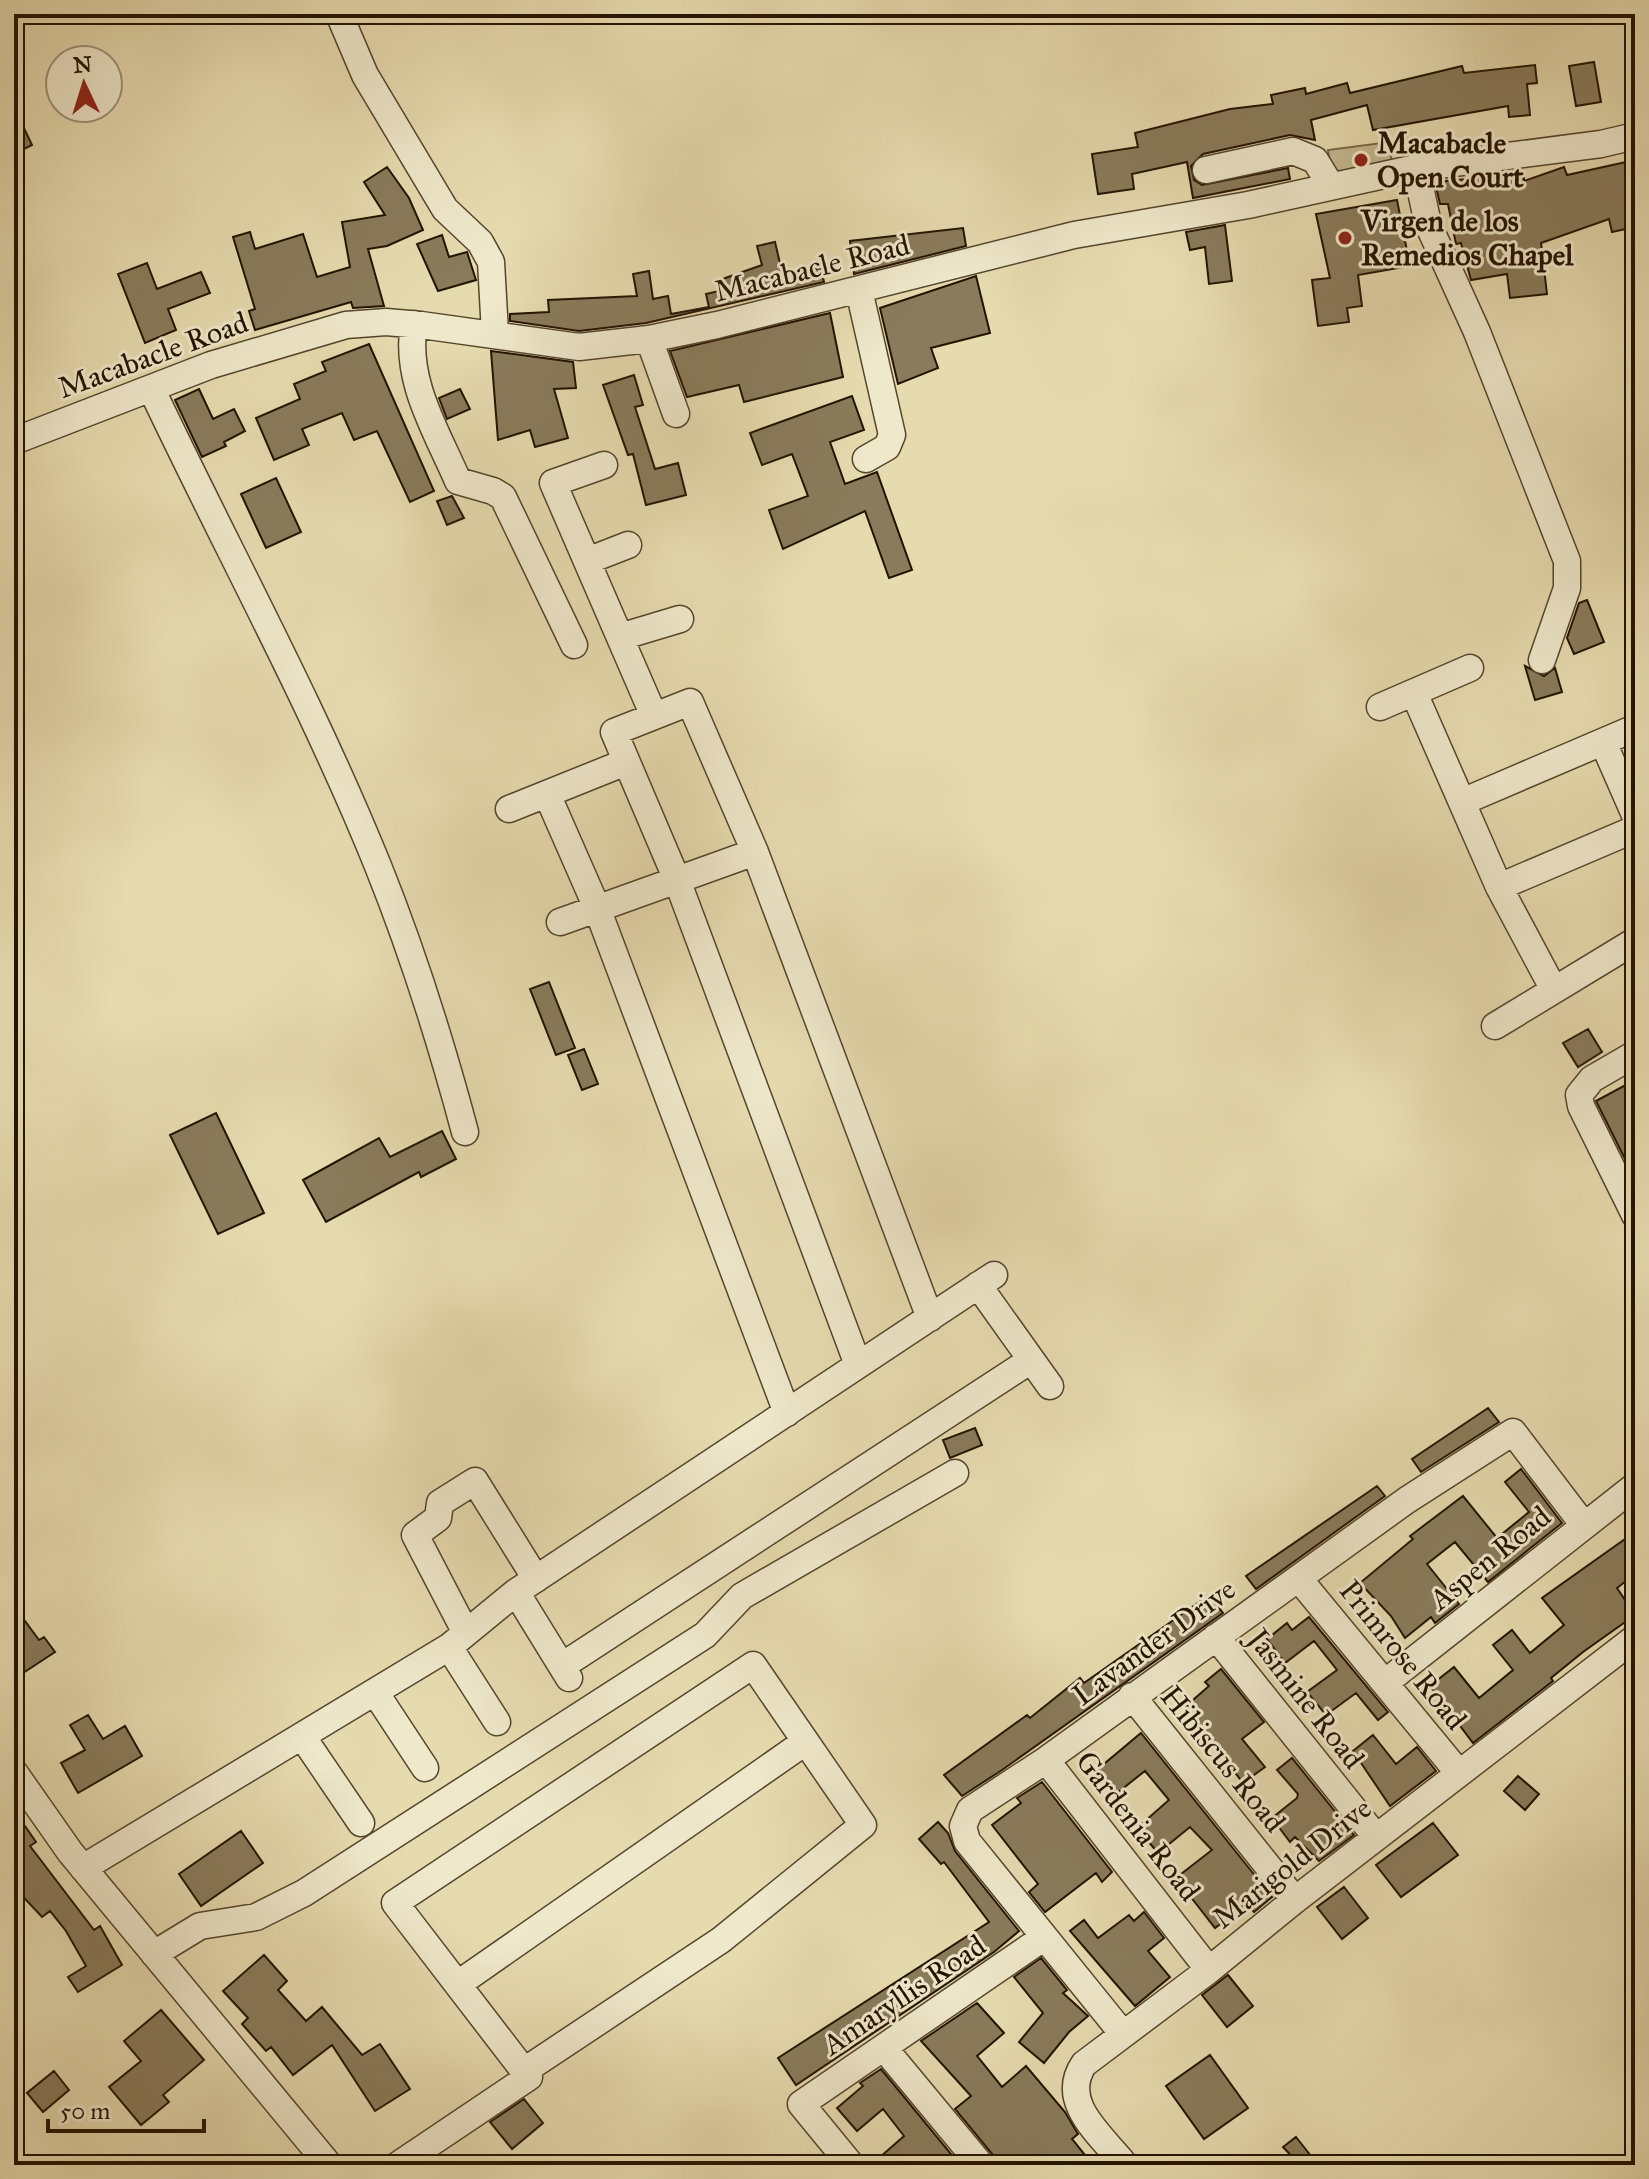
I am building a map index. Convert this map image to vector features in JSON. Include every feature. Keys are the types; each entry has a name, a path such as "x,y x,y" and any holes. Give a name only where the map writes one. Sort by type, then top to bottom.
{"street":[{"path":"339,14 365,75 445,209 480,242 491,262 495,333"},
{"name":"Macabacle Road","path":"14,441 211,365 310,333 359,324 414,324 579,347 649,339 1074,235 1416,168 1601,144 1635,136"},
{"path":"1206,170 1293,151 1315,160 1331,186"},
{"path":"1416,168 1428,224 1477,332 1567,561 1567,588 1542,660"},
{"path":"859,290 892,435 887,447 866,459"},
{"path":"414,324 410,348 412,375 458,481 503,497 574,645"},
{"path":"649,339 676,414"},
{"path":"152,390 305,700 374,855 416,969 465,1132"},
{"path":"604,465 553,483 654,716"},
{"path":"587,561 628,545"},
{"path":"620,637 680,619"},
{"path":"1380,707 1470,668"},
{"path":"1414,693 1499,887 1554,990"},
{"path":"858,1365 677,880 614,732 690,702 755,852 930,1318"},
{"path":"1462,802 1635,728"},
{"path":"1603,742 1635,815"},
{"path":"509,809 626,762"},
{"path":"547,794 597,908 787,1413"},
{"path":"1499,887 1635,829"},
{"path":"560,922 755,852"},
{"path":"1495,1026 1635,941"},
{"path":"1635,1054 1592,1079 1579,1095 1581,1106 1628,1182 1635,1215"},
{"path":"83,1868 458,1640 526,1586 986,1280 1031,1360 1050,1386"},
{"path":"497,1722 458,1640 415,1535 438,1518 440,1503 456,1490 475,1481 566,1672 1031,1360"},
{"name":"Lavander Drive","path":"1123,2034 967,1841 963,1826 970,1810 1046,1760 1407,1500 1513,1432 1583,1524"},
{"path":"154,1954 200,1926 256,1917 276,1910 705,1635 742,1596 955,1473"},
{"name":"Aspen Road","path":"1386,1682 1635,1486"},
{"name":"Primrose Road","path":"1299,1579 1458,1772"},
{"name":"Jasmine Road","path":"1216,1637 1376,1837"},
{"name":"Marigold Drive","path":"1125,2165 1078,2107 1073,2091 1075,2077 1084,2064 1635,1638"},
{"path":"398,2165 529,2077 524,2071 458,1984 395,1903 753,1665 863,1825 721,1940 524,2071"},
{"path":"375,1692 425,1768"},
{"name":"Hibiscus Road","path":"1132,1696 1295,1900"},
{"path":"302,1736 361,1823"},
{"path":"458,1984 805,1742"},
{"name":"Gardenia Road","path":"1046,1760 1209,1970"},
{"path":"14,1772 83,1868 329,2165"},
{"name":"Amaryllis Road","path":"851,2165 801,2104 1043,1938"},
{"path":"884,2048 981,2165"}],"shaded area":[{"name":"Macabacle Open Court","path":"1389,142 1393,170 1332,178 1328,150"}],"building":[{"path":"1594,62 1601,102 1576,106 1569,66"},
{"path":"1535,65 1537,83 1527,84 1530,115 1509,117 1508,106 1373,130 1367,105 1311,120 1315,140 1290,135 1203,154 1191,166 1194,180 1202,185 1288,168 1290,179 1193,198 1187,162 1132,174 1134,189 1098,194 1092,154 1138,147 1135,133 1230,109 1273,104 1271,95 1305,88 1306,94 1347,83 1350,93 1462,66 1464,73"},
{"path":"14,107 32,145 14,154"},
{"path":"1635,160 1635,227 1612,232 1609,219 1541,243 1547,294 1510,298 1507,274 1471,280 1461,243 1456,244 1448,204 1440,204 1435,182 1524,174 1524,181 1564,167 1567,175"},
{"path":"387,167 409,198 423,230 387,246 368,249 384,306 353,308 351,302 255,330 249,311 255,309 233,237 250,232 255,249 303,234 317,277 350,267 342,222 385,215 364,182"},
{"path":"1397,200 1410,266 1358,275 1362,306 1347,308 1349,322 1318,326 1312,280 1330,278 1316,214"},
{"path":"1225,225 1232,281 1209,284 1205,247 1190,250 1186,232"},
{"path":"963,228 966,246 854,274 850,241"},
{"path":"442,235 449,257 467,252 476,280 438,291 417,244"},
{"path":"775,242 783,276 821,268 824,282 646,323 579,331 510,321 510,314 549,312 548,300 637,296 633,274 649,271 653,299 668,296 671,314 709,307 706,294 719,291 717,281 762,265 757,246"},
{"path":"147,263 157,289 201,272 210,293 168,309 176,330 145,343 118,274"},
{"path":"976,276 990,333 931,348 938,368 898,384 880,308"},
{"path":"830,313 843,377 744,402 739,385 687,397 670,351"},
{"path":"369,344 434,491 410,502 377,431 354,440 342,413 302,429 309,445 274,460 256,418 300,399 294,384 326,371 322,362"},
{"path":"491,351 573,362 576,388 554,389 568,438 535,447 530,430 498,440"},
{"path":"634,375 643,405 635,407 655,469 678,463 686,495 646,505 633,454 628,455 603,385"},
{"path":"199,389 213,419 234,409 245,431 224,442 226,446 202,457 175,400"},
{"path":"460,389 470,409 447,419 439,398"},
{"path":"852,396 864,430 830,442 845,484 877,472 912,570 889,578 865,511 783,549 769,510 808,496 792,454 762,465 750,433"},
{"path":"276,478 301,532 266,548 241,494"},
{"path":"452,496 464,518 447,525 437,501"},
{"path":"1587,600 1604,642 1574,654 1567,638 1579,603"},
{"path":"1525,666 1544,676 1555,668 1562,692 1535,700"},
{"path":"549,982 575,1048 556,1055 530,989"},
{"path":"1588,1029 1602,1052 1578,1067 1563,1043"},
{"path":"584,1049 598,1084 582,1090 568,1055"},
{"path":"1635,1080 1635,1155 1626,1161 1596,1101"},
{"path":"216,1113 264,1213 218,1234 170,1135"},
{"path":"442,1131 456,1159 421,1177 419,1172 326,1222 303,1180 379,1138 390,1157"},
{"path":"1488,1408 1499,1422 1421,1472 1412,1459"},
{"path":"975,1428 982,1445 950,1458 943,1440"},
{"path":"1521,1469 1562,1523 1488,1582 1455,1542 1427,1564 1459,1604 1435,1623 1431,1617 1405,1638 1391,1616 1360,1583 1413,1539 1410,1536 1463,1496 1497,1538 1529,1512 1505,1482"},
{"path":"1377,1486 1385,1496 1256,1589 1246,1576"},
{"path":"1635,1532 1635,1574 1617,1588 1635,1615 1583,1652 1551,1678 1553,1681 1473,1743 1430,1686 1454,1667 1479,1698 1513,1670 1493,1645 1512,1630 1530,1653 1564,1625 1542,1598"},
{"path":"1209,1595 1223,1613 1002,1770 962,1796 944,1775 1027,1715 1030,1718 1080,1678 1084,1683"},
{"path":"14,1606 39,1640 44,1637 55,1652 14,1679"},
{"path":"1309,1617 1388,1712 1378,1720 1356,1693 1326,1715 1307,1692 1337,1670 1314,1641 1285,1663 1267,1639 1287,1623 1292,1630"},
{"path":"1221,1669 1264,1722 1242,1739 1265,1767 1243,1783 1185,1707 1209,1686 1205,1682"},
{"path":"88,1715 103,1739 125,1726 142,1756 78,1793 61,1763 85,1750 70,1725"},
{"path":"1141,1733 1272,1897 1254,1912 1247,1904 1215,1928 1176,1878 1212,1850 1190,1827 1158,1853 1137,1828 1169,1800 1145,1771 1117,1793 1098,1769"},
{"path":"1373,1735 1396,1764 1417,1747 1436,1771 1390,1806 1353,1751"},
{"path":"1292,1758 1354,1835 1319,1861 1295,1837 1290,1842 1272,1818 1297,1798 1298,1794 1277,1770"},
{"path":"1518,1776 1539,1794 1525,1810 1504,1791"},
{"path":"1042,1782 1112,1872 1102,1882 1096,1873 1045,1912 1029,1892 1038,1884 992,1825 1021,1803 1017,1798"},
{"path":"14,1810 36,1842 30,1846 94,1930 100,1926 122,1965 78,1992 68,1977 86,1966 66,1931 50,1911 42,1917 14,1887"},
{"path":"938,1822 948,1833 955,1851 1019,1931 994,1952 796,2085 778,2058 989,1922 944,1862 941,1864 919,1839"},
{"path":"1433,1823 1458,1855 1401,1897 1376,1865"},
{"path":"241,1831 263,1863 201,1906 179,1874"},
{"path":"1344,1887 1368,1918 1342,1939 1317,1907"},
{"path":"1144,1912 1164,1938 1148,1951 1170,1977 1135,2006 1070,1931 1084,1920 1098,1938 1129,1915 1134,1921"},
{"path":"264,1955 287,1981 278,1990 306,2021 322,2007 362,2055 380,2044 410,2089 375,2111 332,2045 293,2075 271,2047 266,2051 242,2024 248,2018 223,1991"},
{"path":"1041,1958 1067,1990 1063,1993 1088,2016 1069,2032 1044,2063 1019,2042 1043,2013 1014,1977"},
{"path":"1228,1975 1253,2006 1227,2027 1202,1995"},
{"path":"977,2003 1004,2033 977,2056 1002,2087 1026,2066 1065,2112 1078,2134 1072,2139 1093,2165 997,2165 993,2155 955,2109 971,2096 921,2041"},
{"path":"161,2010 204,2060 163,2095 169,2102 141,2125 109,2087 141,2061 124,2041"},
{"path":"1210,2055 1248,2108 1204,2139 1166,2086"},
{"path":"881,2069 960,2165 871,2165 904,2136 883,2109 857,2131 837,2108 863,2086 860,2083"},
{"path":"54,2071 69,2090 43,2112 27,2093"},
{"path":"524,2099 543,2123 512,2149 490,2122"},
{"path":"1296,2137 1311,2156 1300,2165 1283,2147"}],"place":[{"name":"Macabacle Open Court","path":"1361,160"},
{"name":"Virgen de los Remedios Chapel","path":"1345,238"}]}
